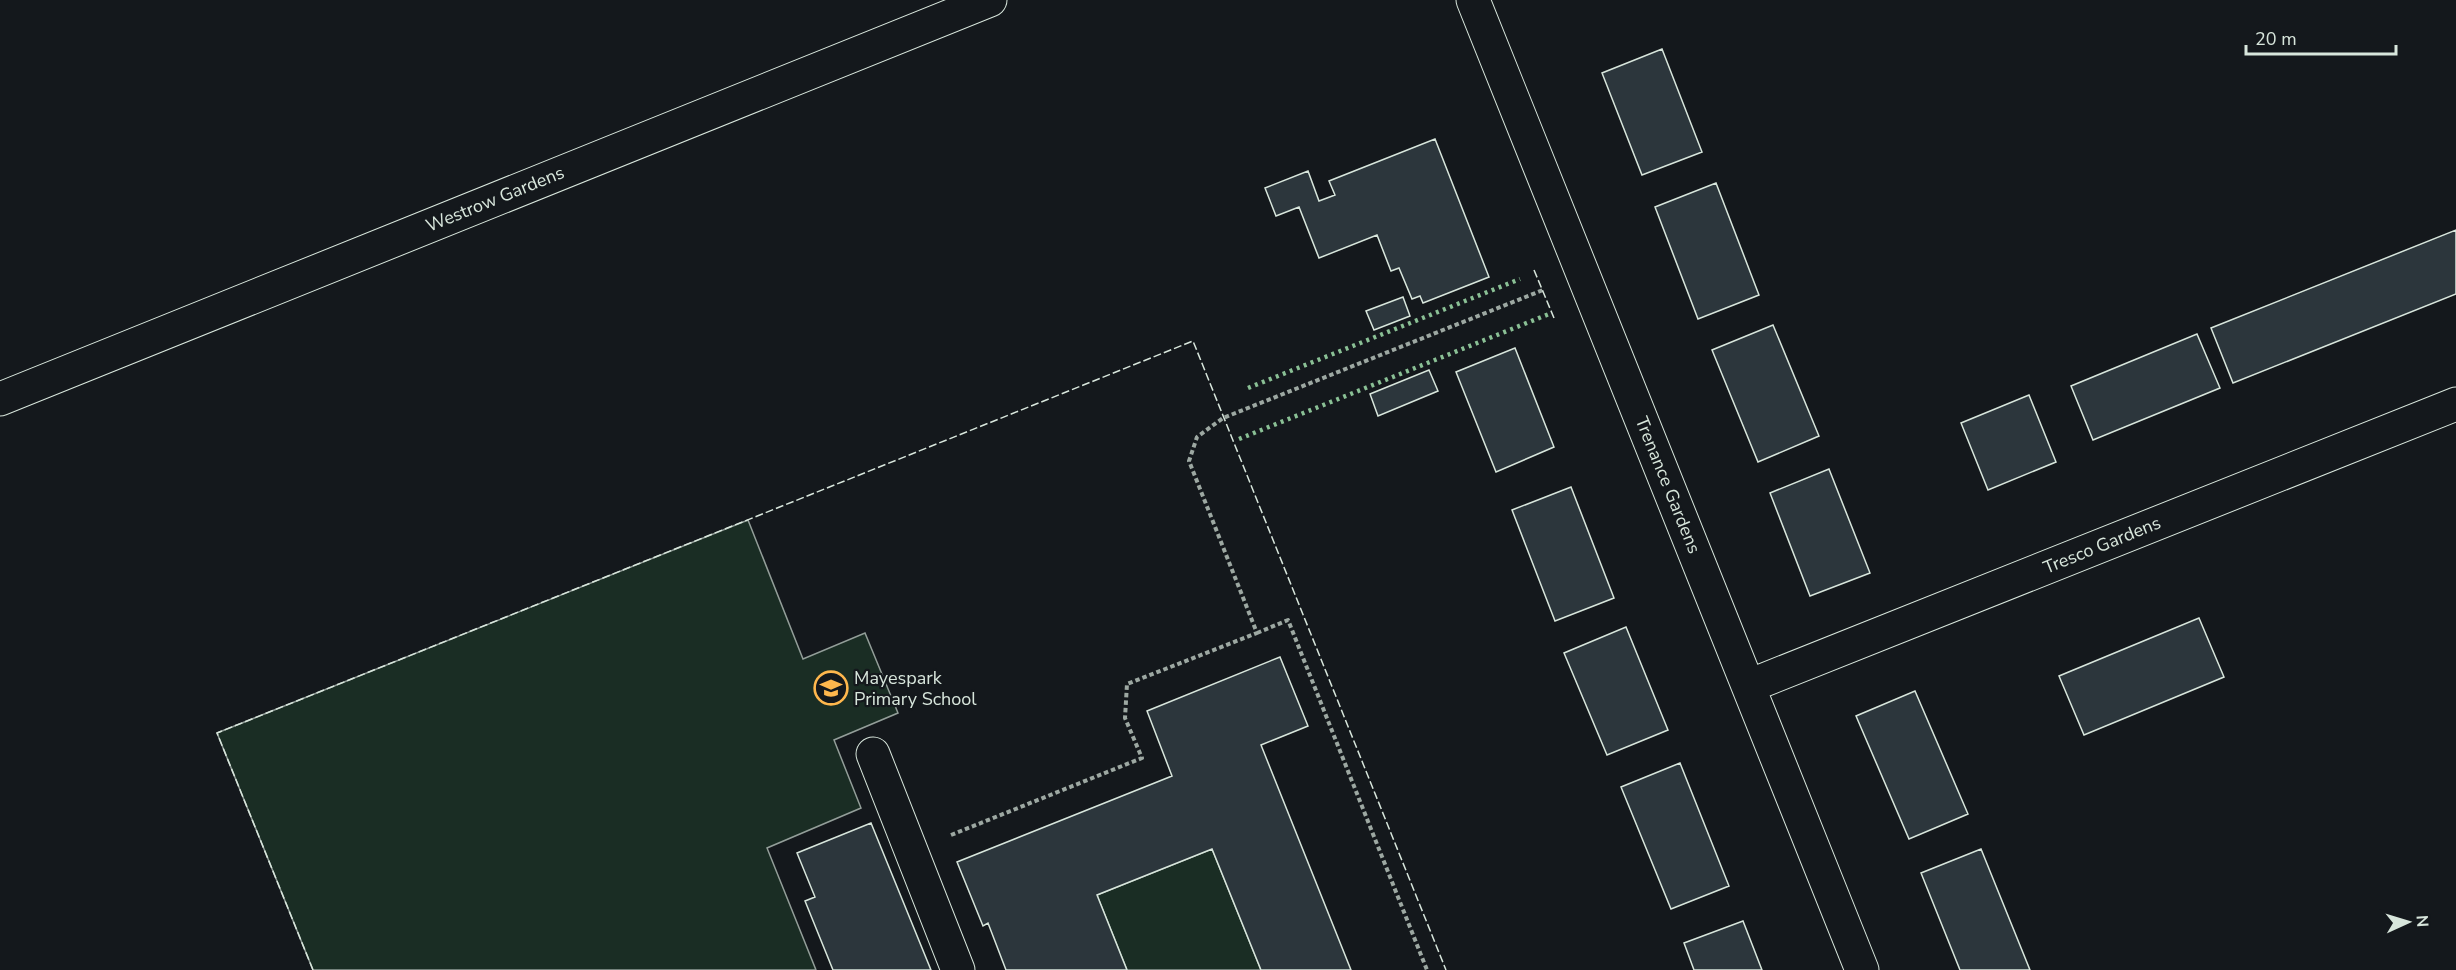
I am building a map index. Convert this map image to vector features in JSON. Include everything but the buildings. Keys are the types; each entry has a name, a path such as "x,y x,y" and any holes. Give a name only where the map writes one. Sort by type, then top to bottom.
{"street":[{"name":"Westrow Gardens","path":"0,399 990,0"},
{"name":"Trenance Gardens","path":"1473,0 1862,970"},
{"name":"Tresco Gardens","path":"1749,686 2456,404"},
{"path":"873,754 958,970"}],"path":[{"path":"1257,633 1189,461 1197,437 1223,418 1582,274"},
{"path":"912,852 1142,758 1125,718 1127,684 1288,620 1427,970"}],"green space":[{"path":"748,520 803,659 865,633 898,713 834,740 861,808 767,848 816,970 313,970 217,733"},
{"path":"1212,849 1261,970 1127,970 1097,895"}],"hedge":[{"path":"1248,388 1520,279"},
{"path":"1239,439 1549,314"}],"fence":[{"path":"1534,270 1554,318"},
{"path":"313,970 217,733 1193,341 1446,970"}],"place":[{"name":"Mayespark Primary School","path":"831,688"}]}
